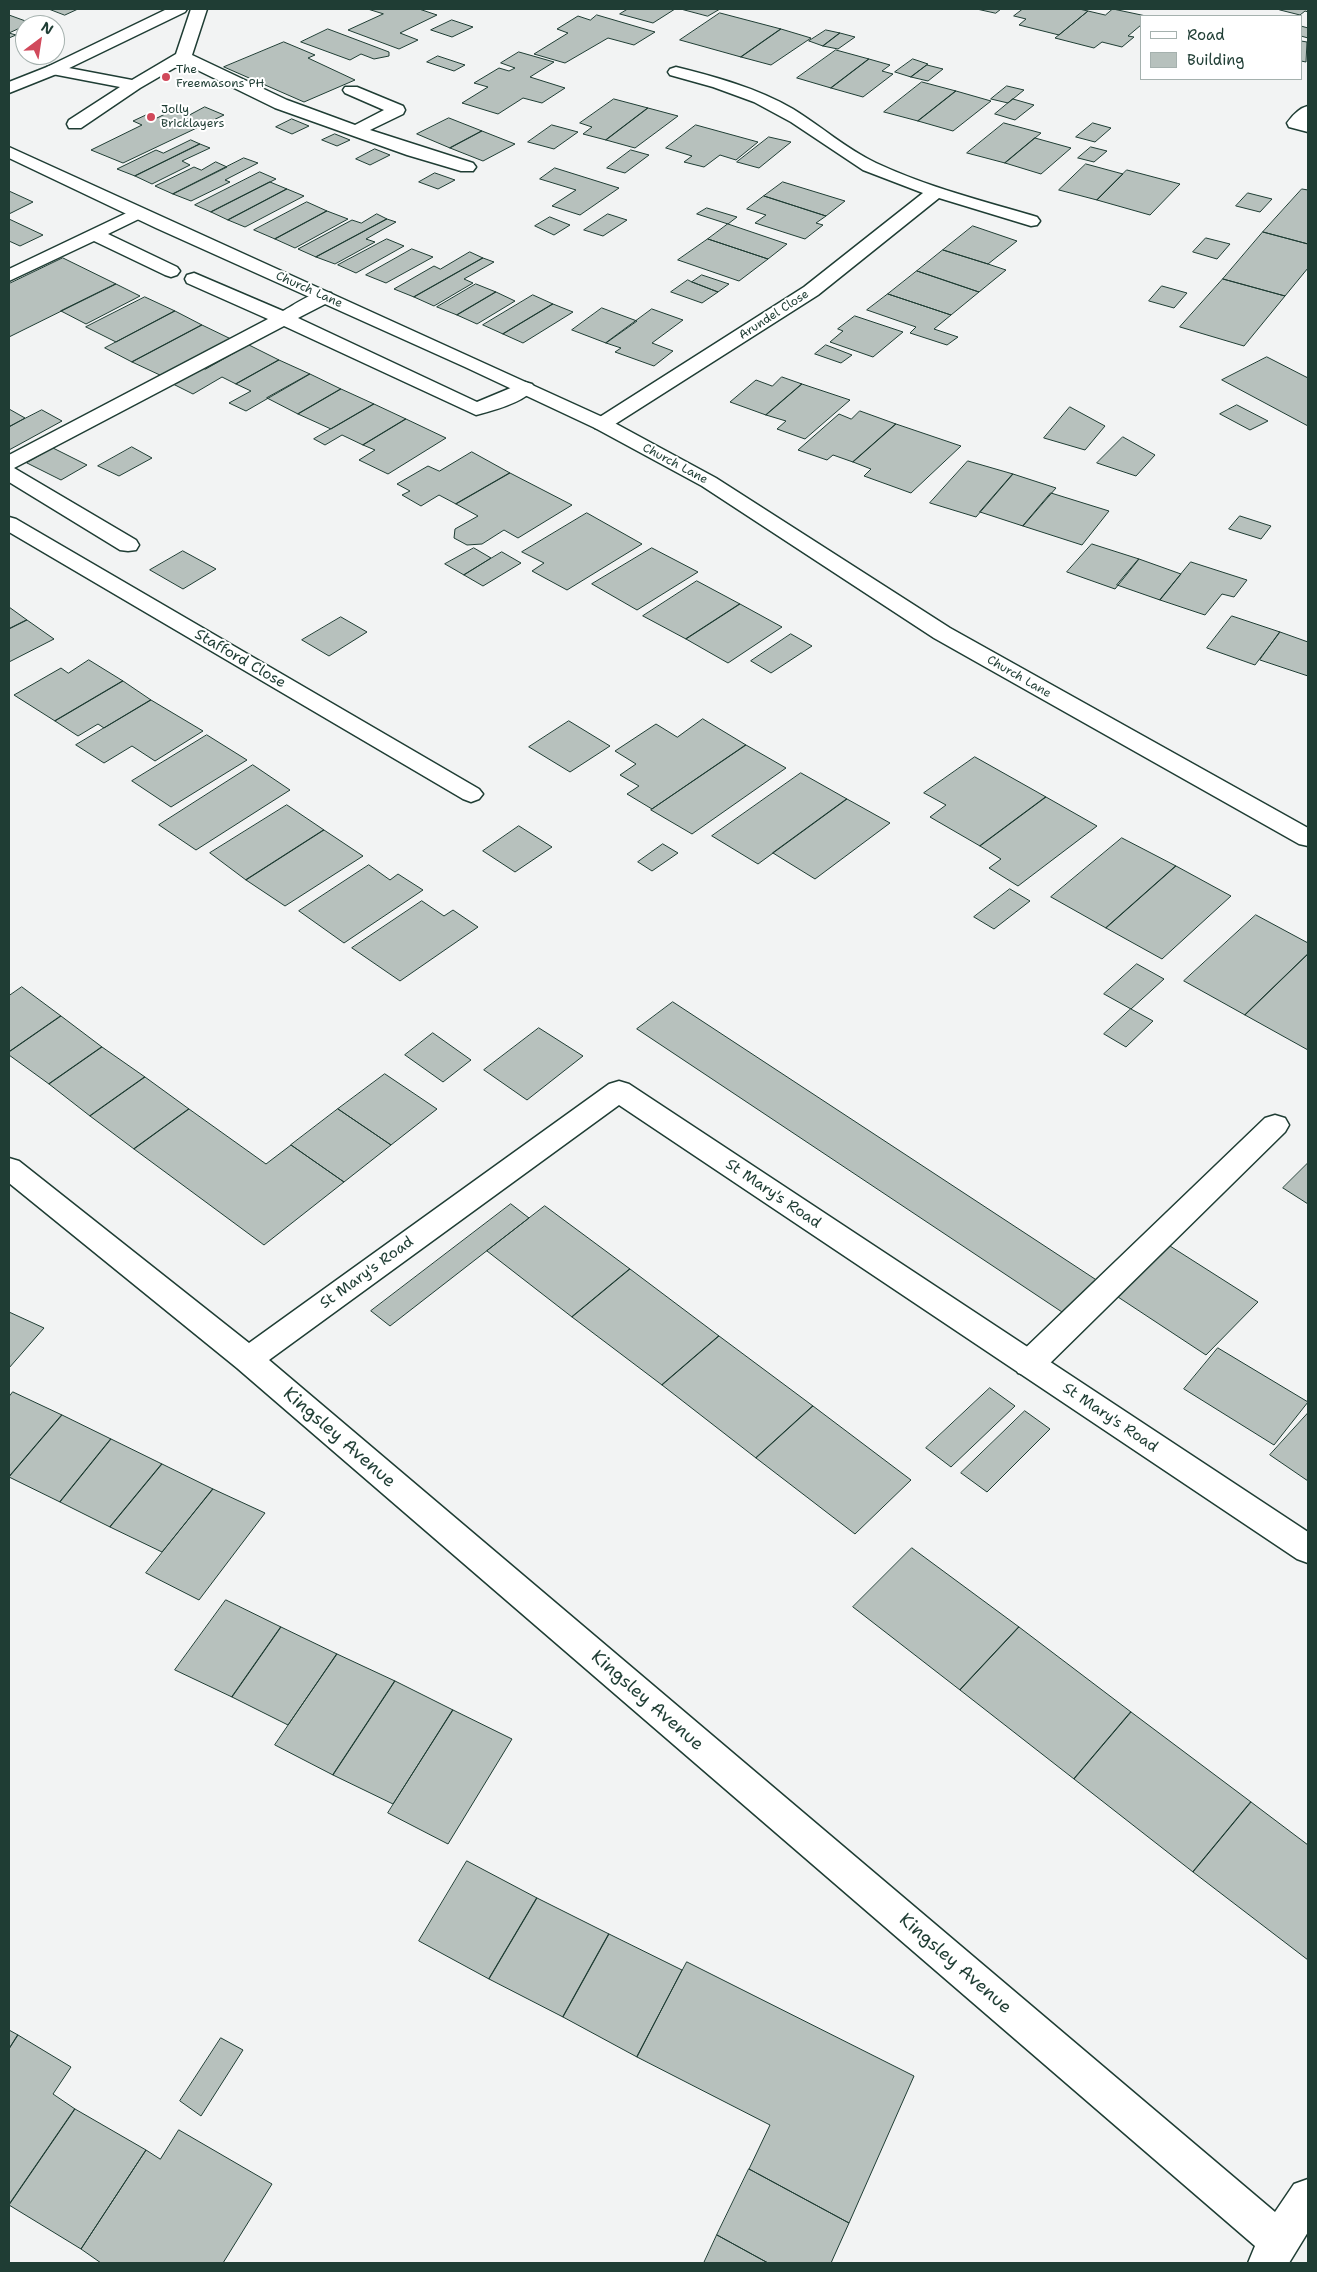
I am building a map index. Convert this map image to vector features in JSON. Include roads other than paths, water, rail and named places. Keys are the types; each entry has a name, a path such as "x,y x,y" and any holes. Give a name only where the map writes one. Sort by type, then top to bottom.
{"street":[{"path":"9,88 53,70 179,9"},
{"path":"76,124 134,84 183,57 199,9"},
{"path":"183,57 281,104 412,152 467,167"},
{"path":"53,70 134,84"},
{"path":"676,72 716,82 763,100 785,111 867,164 936,192 1031,221"},
{"path":"351,90 397,110 354,131"},
{"path":"1308,111 1295,124 1308,126"},
{"name":"Church Lane","path":"9,152 137,213 602,424 709,482 942,633 1308,838"},
{"name":"Arundel Close","path":"602,424 811,291 936,192"},
{"path":"9,276 137,213"},
{"path":"94,234 171,271"},
{"path":"194,279 332,340 476,409 501,401 525,388"},
{"path":"9,463 324,297"},
{"path":"9,473 128,545"},
{"name":"Stafford Close","path":"9,523 471,794"},
{"name":"St Mary's Road","path":"248,1359 619,1091 1308,1549"},
{"path":"1029,1364 1275,1125"},
{"name":"Kingsley Avenue","path":"9,1168 248,1359 1273,2252"},
{"path":"1273,2252 1308,2198"}],"place":[{"name":"The Freemasons PH","path":"166,77"},
{"name":"Jolly Bricklayers","path":"151,117"}]}
